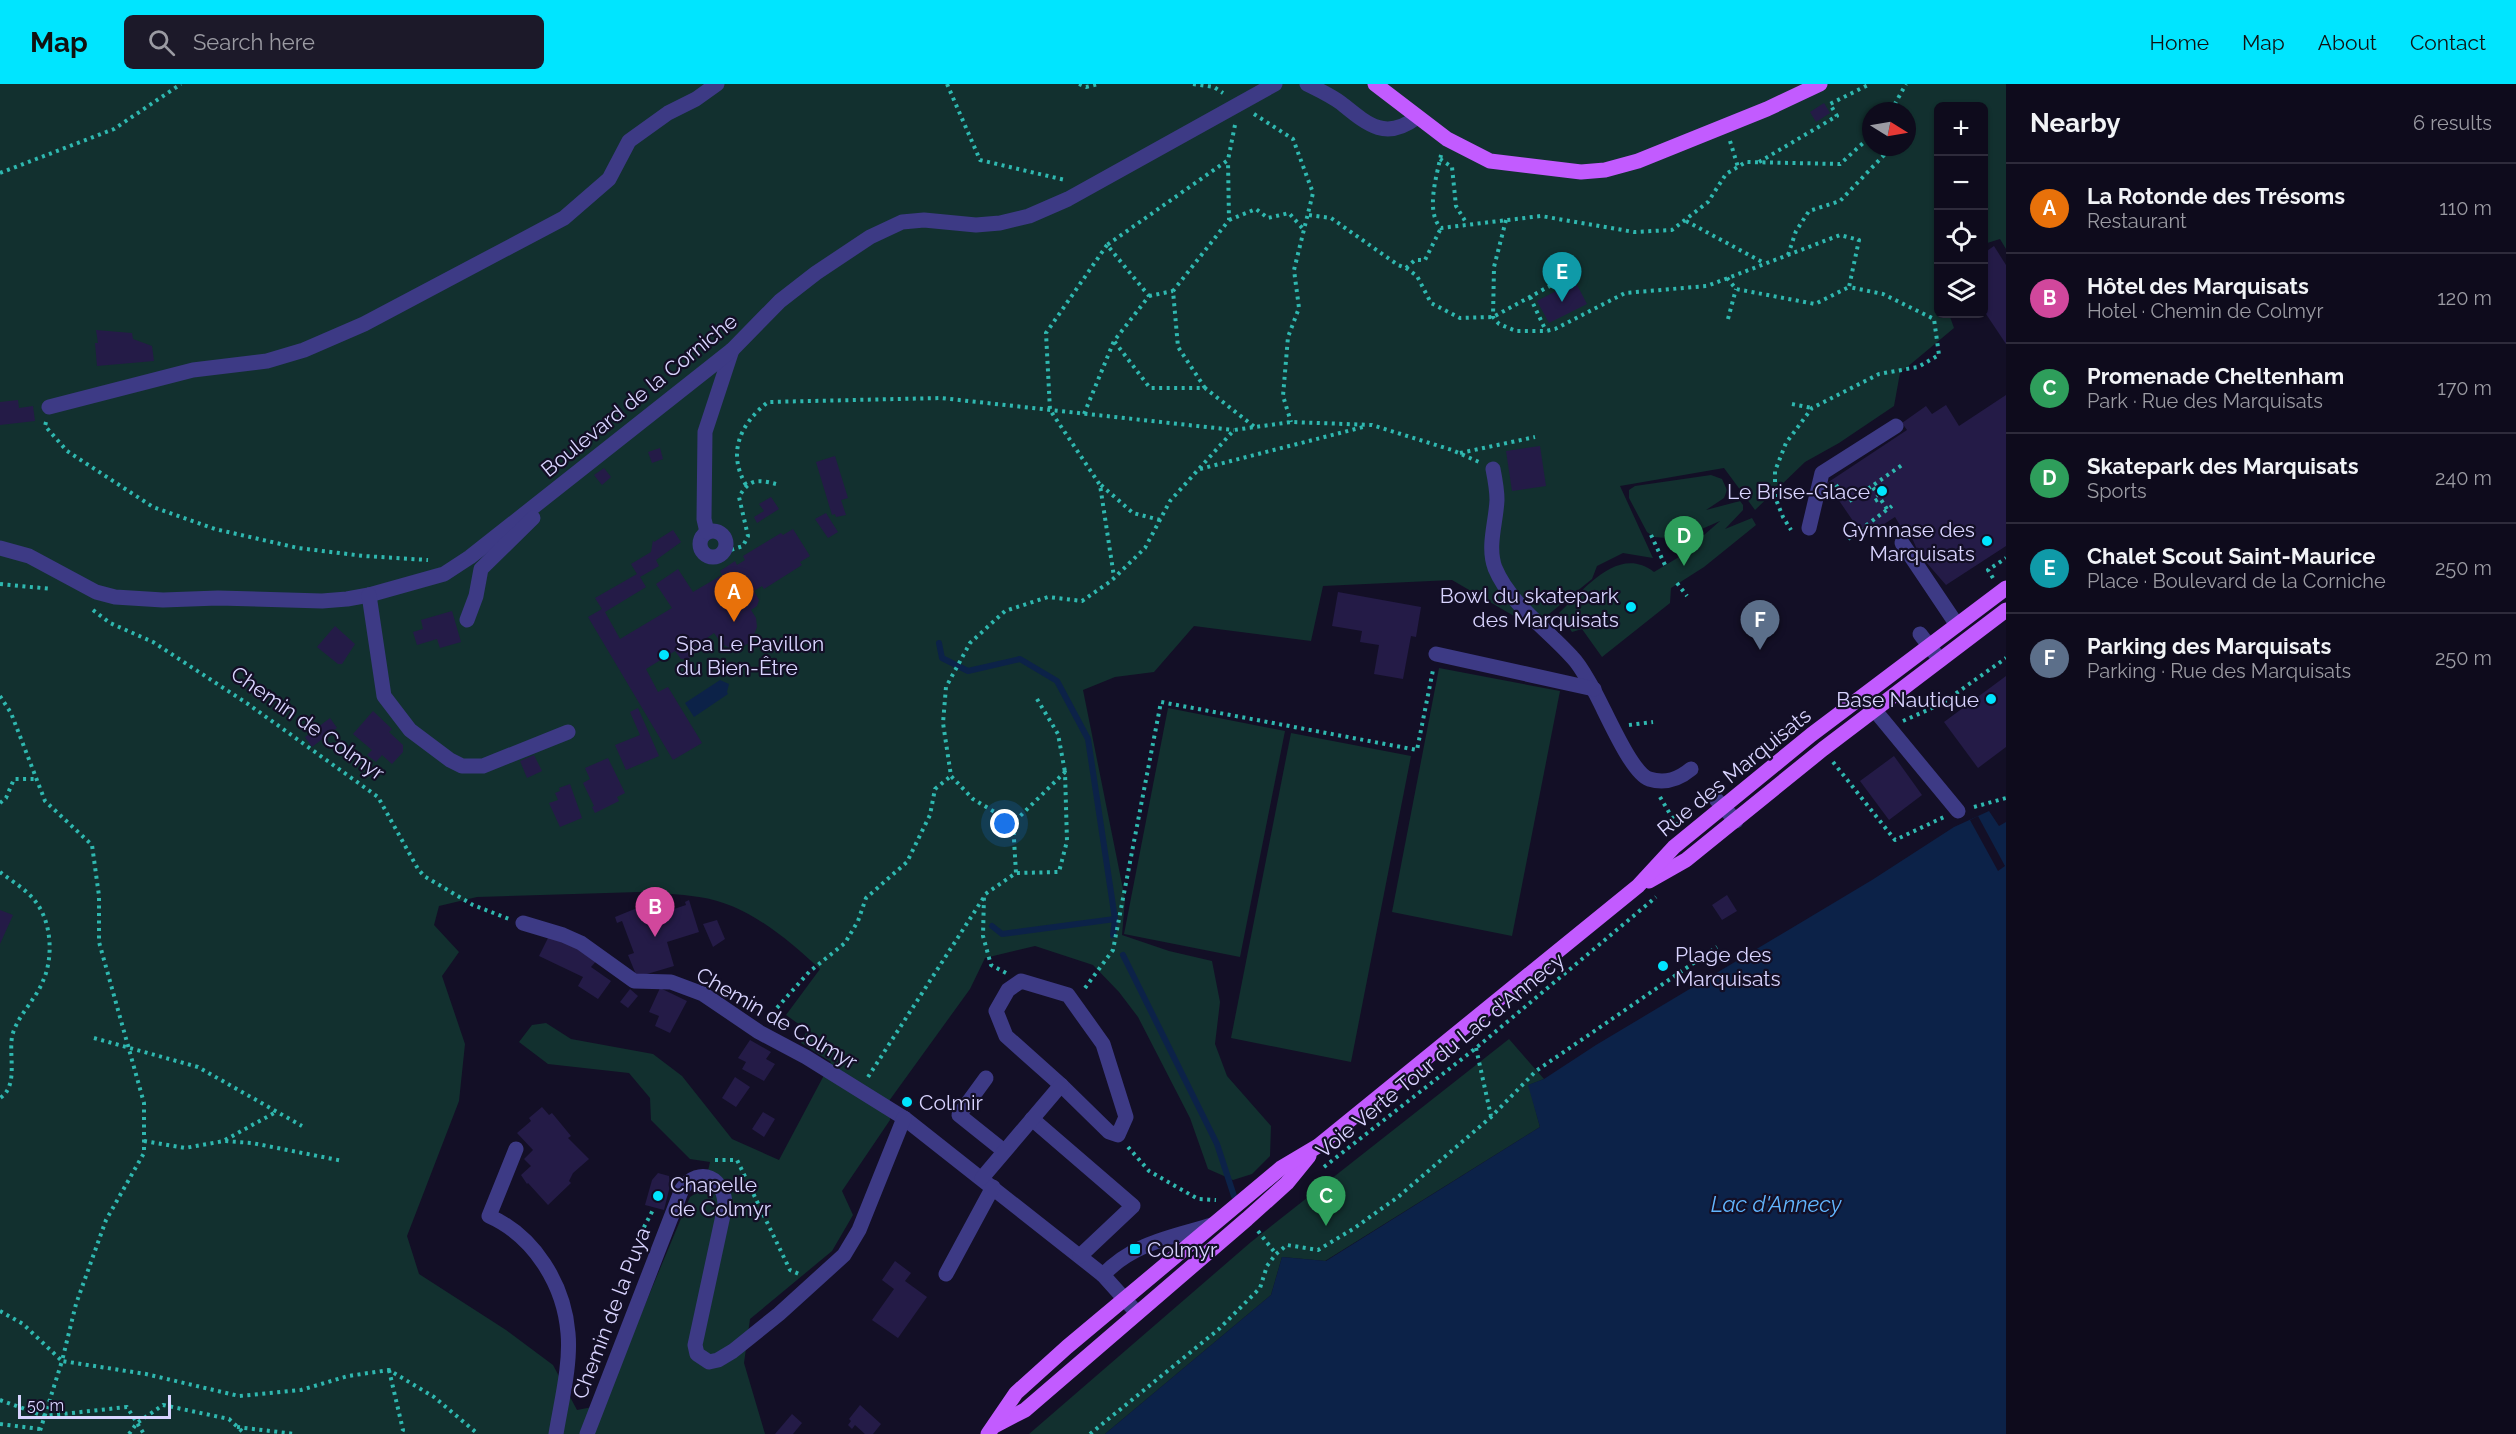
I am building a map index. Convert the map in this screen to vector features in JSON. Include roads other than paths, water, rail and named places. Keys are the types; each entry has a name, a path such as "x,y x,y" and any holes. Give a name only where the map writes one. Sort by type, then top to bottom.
{"main road":[{"path":"1375,84 1416,118 1491,161 1581,172 1605,170 1638,161 1726,126 1820,84"},
{"name":"Rue des Marquisats","path":"991,1430 1016,1393 1124,1298 1281,1168 1318,1146 1638,886 1719,802 1863,696 1925,640 1957,625 2006,588"},
{"name":"Rue des Marquisats","path":"1638,886 1686,860 1823,749 2006,610"},
{"name":"Rue des Marquisats","path":"991,1430 1024,1410 1287,1183 1318,1146"}],"street":[{"path":"49,407 193,370 267,362 304,351 364,324 564,218 609,179 629,141 668,113 696,99 717,84"},
{"name":"Boulevard de la Corniche","path":"0,548 29,556 71,585 138,599 218,598 322,601 369,595 444,574 458,566 732,350 780,302 816,273 870,237 902,222 924,220 976,225 1000,223 1029,216 1092,186 1275,84"},
{"path":"1307,84 1326,93 1367,124 1394,129 1416,118"},
{"path":"724,552 714,558 703,553 700,541 707,532 704,519 705,432 732,350"},
{"path":"1803,533 1822,473 1896,426"},
{"path":"467,620 476,596 481,569 592,459"},
{"path":"1493,469 1497,498 1492,549 1498,573 1519,603 1575,659 1594,689 1634,766 1649,779 1678,780 1691,769"},
{"path":"1902,543 1957,625"},
{"path":"369,595 384,696 410,730 450,760 462,766 483,766 568,732"},
{"path":"1925,640 1940,660"},
{"path":"1436,654 1594,689"},
{"path":"1863,696 1887,728 1958,811"},
{"path":"1719,802 1736,821"},
{"name":"Chemin de Colmyr","path":"523,923 563,934 581,943 634,981 671,982 688,987 759,1032 806,1056 860,1090 904,1118 1080,1256 1103,1275 1137,1313"},
{"path":"1021,981 1068,995 1103,1044 1126,1117 1118,1135 1109,1132 1061,1085 1006,1036 996,1011 1008,990 1021,981"},
{"path":"986,1078 959,1115 1004,1151"},
{"path":"946,1274 1004,1151 1061,1085"},
{"name":"Chemin de la Puya","path":"587,1434 682,1189 688,1181 697,1176 716,1182 725,1193 725,1206 695,1345 698,1354 710,1362 733,1351 844,1255 859,1230 904,1118"},
{"path":"1032,1119 1133,1206 1080,1256"},
{"path":"516,1149 489,1216 526,1242 546,1263 561,1297 568,1334 556,1434"},
{"path":"1103,1275 1117,1260 1135,1249 1212,1225"}],"water":[{"path":"720,680 729,684 728,694 694,717 685,703"},
{"name":"Lac d'Annecy","path":"1989,811 1999,826 2006,822 2006,1434 1105,1434 1271,1295 1282,1257 1326,1261 1540,1127 1528,1085 1544,1079 1596,1045 1872,880 1954,827"}],"waterway":[{"path":"939,643 942,658 968,671 1020,659 1057,681 1088,739 1115,919 1113,935"},
{"path":"992,926 1002,934 1115,919"},
{"path":"1123,955 1217,1144 1234,1196"}],"place":[{"name":"Chalet Scout Saint-Maurice","path":"1562,302"},
{"name":"Le Brise-Glace","path":"1882,491"},
{"name":"Gymnase des Marquisats","path":"1987,541"},
{"name":"Skatepark des Marquisats","path":"1684,566"},
{"name":"Bowl du skatepark des Marquisats","path":"1631,607"},
{"name":"La Rotonde des Trésoms","path":"734,622"},
{"name":"Parking des Marquisats","path":"1760,650"},
{"name":"Spa Le Pavillon du Bien-Être","path":"664,655"},
{"name":"Base Nautique","path":"1991,699"},
{"name":"Hôtel des Marquisats","path":"655,937"},
{"name":"Plage des Marquisats","path":"1663,966"},
{"name":"Colmir","path":"907,1102"},
{"name":"Chapelle de Colmyr","path":"658,1196"},
{"name":"Promenade Cheltenham","path":"1326,1226"},
{"name":"Colmyr","path":"1135,1249"}]}
